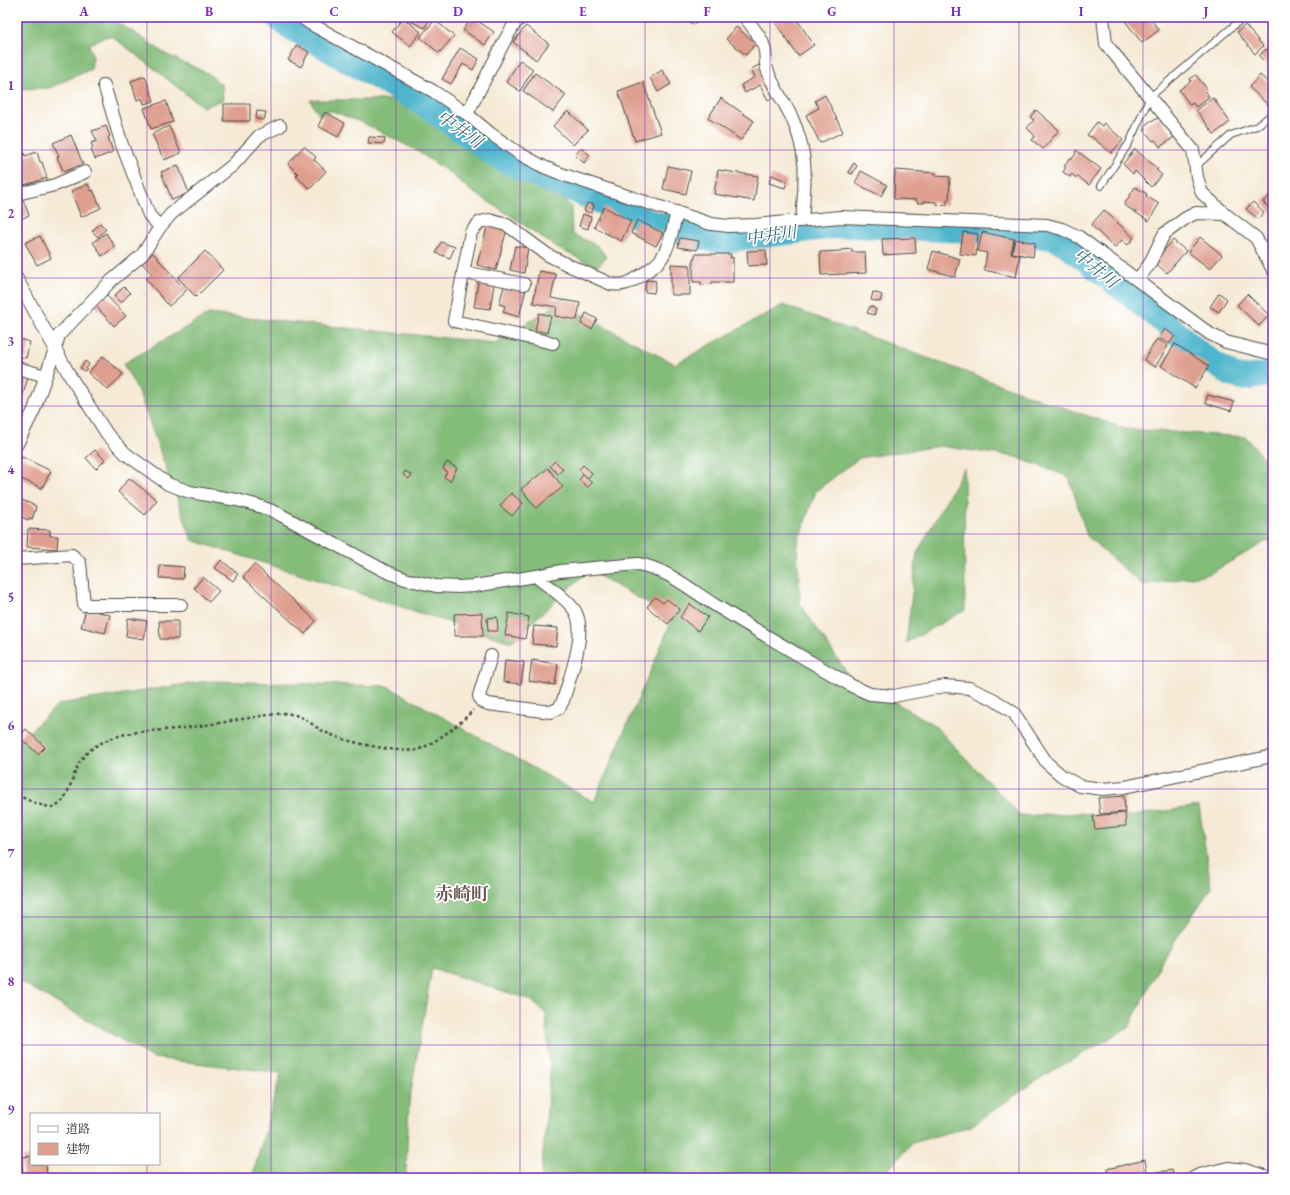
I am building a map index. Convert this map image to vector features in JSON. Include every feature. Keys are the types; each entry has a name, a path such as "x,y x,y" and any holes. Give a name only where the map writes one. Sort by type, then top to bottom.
{"street":[{"path":"301,17 311,24 422,85 467,114 491,134 520,154 544,167 676,215 711,224 729,226 840,217 1046,225 1062,229 1079,237 1210,334 1226,342 1273,354"},
{"path":"467,114 505,40 515,23 523,17"},
{"path":"745,17 760,38 765,50 766,69 792,118 800,138 804,155 806,176 802,221"},
{"path":"1103,17 1106,44 1193,150 1196,177 1202,194 1256,238 1273,270"},
{"path":"104,85 122,145 149,215 160,227"},
{"path":"17,444 34,410 59,335 111,281 142,255 160,227 171,214 233,165 259,136 280,126"},
{"path":"17,194 55,185 85,172"},
{"path":"1136,280 1148,265 1164,234 1186,218 1196,213 1225,214"},
{"path":"553,343 454,321 471,232 480,222 489,220 507,225 548,255 611,284 619,285 626,284 634,280 654,266 661,259 670,237 676,215"},
{"path":"463,272 524,284"},
{"path":"17,279 70,376 107,434 126,454 168,484 190,492 237,500 277,513 384,571 405,579 436,586 458,587 536,576 560,571 638,564 650,566 663,572 716,606 852,686 870,694 894,696 945,686 969,688 993,699 1014,712 1047,763 1062,776 1080,786 1103,789 1124,787 1273,756"},
{"path":"17,368 46,376"},
{"path":"17,559 72,554 80,563 84,605 181,605"},
{"path":"491,656 479,696 481,701 488,704 551,712 558,708 564,701 580,640 579,622 575,612 567,602 536,576"},
{"path":"1193,1178 1199,1175 1228,1168 1244,1170 1271,1178"}],"lane":[{"path":"1101,186 1129,143 1150,97 1244,17"},
{"path":"1195,167 1231,135 1256,126 1273,113"}],"path":[{"path":"17,795 33,802 52,807 58,805 63,800 69,789 79,763 86,755 100,743 126,733 184,728 284,713 298,716 327,733 356,742 392,749 416,750 426,746 466,719 481,701"}],"green space":[{"path":"17,17 105,17 129,29 167,55 207,73 222,85 223,100 203,107 135,53 111,36 104,37 89,44 93,57 91,69 49,88 17,89"},
{"path":"310,100 404,100 438,124 462,137 492,157 523,181 552,192 571,206 572,234 598,246 606,257 597,267 557,248 470,190 450,173 414,149 363,123 332,111 319,115"},
{"path":"559,303 675,364 783,305 1050,403 1126,429 1246,437 1273,469 1273,542 1267,541 1209,574 1142,585 1087,536 1069,477 1016,457 940,446 859,458 816,491 797,544 800,604 849,676 933,724 1021,816 1080,813 1118,818 1199,806 1211,888 1163,958 1129,1027 1042,1077 971,1126 912,1143 891,1167 873,1178 541,1178 550,1073 546,1014 531,1000 432,968 409,1103 407,1178 252,1178 281,1073 153,1058 23,983 17,982 17,743 59,704 207,681 387,686 594,802 673,618 589,570 511,642 192,540 139,393 123,364 209,314 495,343"},
{"path":"964,468 965,610 906,643 917,553"}],"building":[{"path":"406,17 430,17 425,28 406,19"},
{"path":"472,17 494,32 485,45 463,30"},
{"path":"684,17 700,17 694,25"},
{"path":"715,17 726,17 722,22"},
{"path":"783,17 795,17 814,45 798,56 775,22"},
{"path":"1130,17 1149,17 1159,30 1142,43 1125,21"},
{"path":"403,18 421,32 410,46 392,32"},
{"path":"435,20 454,36 439,53 420,37"},
{"path":"1245,25 1263,46 1255,54 1237,32"},
{"path":"526,26 549,44 536,60 513,42"},
{"path":"736,27 756,43 746,55 726,39"},
{"path":"297,45 309,52 301,67 288,60"},
{"path":"460,48 479,59 473,70 463,64 451,84 442,79"},
{"path":"1266,49 1272,56 1265,62 1259,56"},
{"path":"520,60 533,69 520,91 506,82"},
{"path":"759,65 776,96 768,100 760,85 745,93 741,85 755,77 751,69"},
{"path":"662,70 671,84 658,92 650,78"},
{"path":"535,73 566,95 553,112 523,91"},
{"path":"1196,75 1207,89 1205,91 1209,97 1196,107 1193,103 1190,105 1179,90"},
{"path":"1260,75 1273,87 1273,99 1268,105 1249,87"},
{"path":"145,76 154,101 144,104 142,98 137,100 131,81"},
{"path":"643,82 661,133 635,141 618,91"},
{"path":"825,95 843,132 820,143 806,115 819,108 815,101"},
{"path":"721,98 754,121 741,140 708,118"},
{"path":"1213,98 1230,122 1214,134 1196,110"},
{"path":"166,101 173,122 151,129 144,108"},
{"path":"224,104 250,104 250,121 224,121"},
{"path":"1036,110 1059,130 1043,149 1032,140 1035,136 1027,128 1034,120 1030,117"},
{"path":"257,111 266,112 264,120 256,119"},
{"path":"568,111 588,130 573,145 553,126"},
{"path":"325,112 345,123 338,137 318,126"},
{"path":"1159,117 1174,137 1160,147 1144,130 1146,129 1144,126"},
{"path":"1097,122 1102,126 1104,123 1123,140 1111,153 1091,136 1090,137 1087,135"},
{"path":"106,126 110,136 108,137 113,152 95,159 91,149 93,148 91,143 97,141 92,131"},
{"path":"169,126 181,153 164,160 152,134"},
{"path":"71,135 83,164 64,172 57,157 59,156 53,143"},
{"path":"369,137 385,138 384,144 368,143"},
{"path":"304,146 316,157 314,160 326,171 310,189 296,176 298,174 288,164"},
{"path":"581,148 590,155 584,163 575,155"},
{"path":"1135,149 1158,169 1156,170 1162,175 1151,187 1135,171 1133,174 1123,164"},
{"path":"1076,150 1101,169 1089,185 1077,176 1076,178 1072,174 1070,177 1063,172 1066,167 1064,166 1070,158 1072,159 1076,153"},
{"path":"37,152 47,178 24,185 17,162 17,155 24,153 25,156"},
{"path":"854,163 857,166 852,174 848,172"},
{"path":"178,165 189,193 172,200 161,172"},
{"path":"668,166 691,171 686,194 663,189"},
{"path":"718,170 758,176 754,201 714,194"},
{"path":"895,170 936,173 936,176 950,177 949,200 947,200 947,205 936,204 936,202 924,201 924,203 917,203 917,200 894,199"},
{"path":"861,171 887,185 881,196 855,183"},
{"path":"771,175 787,181 785,188 769,183"},
{"path":"88,184 91,191 93,190 101,208 81,217 71,191"},
{"path":"1135,187 1147,194 1146,196 1159,204 1149,221 1124,205"},
{"path":"1273,192 1273,216 1271,213 1272,212 1263,202"},
{"path":"22,197 29,215 17,221 17,198"},
{"path":"1253,202 1264,212 1258,219 1246,209"},
{"path":"587,203 594,205 592,213 584,211"},
{"path":"604,207 631,221 621,241 594,227"},
{"path":"1104,210 1134,238 1128,245 1122,240 1115,248 1091,225"},
{"path":"583,214 591,217 588,229 579,226"},
{"path":"637,220 663,233 656,246 631,233"},
{"path":"100,223 106,229 98,237 92,231"},
{"path":"488,224 507,229 496,270 477,265"},
{"path":"963,232 978,234 976,256 960,254"},
{"path":"982,232 1014,239 1011,253 1020,255 1016,277 984,270 987,253 978,251"},
{"path":"106,233 115,247 102,256 93,242"},
{"path":"40,236 51,258 37,265 25,243"},
{"path":"1200,237 1222,255 1210,269 1188,252"},
{"path":"680,238 699,241 697,250 678,247"},
{"path":"915,238 916,253 883,255 882,239"},
{"path":"1015,239 1035,243 1033,257 1012,253"},
{"path":"1173,240 1186,251 1167,273 1154,262"},
{"path":"441,242 455,247 450,258 436,253"},
{"path":"515,246 528,248 524,273 510,270"},
{"path":"852,249 852,252 865,252 866,273 821,275 820,252"},
{"path":"766,250 767,265 748,266 747,251"},
{"path":"205,251 223,270 196,297 178,278"},
{"path":"933,251 960,259 955,277 928,269"},
{"path":"153,253 186,291 169,306 146,279 152,274 142,263"},
{"path":"695,254 731,254 730,258 733,257 733,282 712,282 712,284 701,285 701,282 693,282 693,258 695,258"},
{"path":"671,264 690,265 690,295 671,295"},
{"path":"539,271 556,274 551,298 580,303 577,320 555,316 557,307 533,303"},
{"path":"479,277 495,279 490,309 474,307"},
{"path":"646,280 656,281 654,293 645,292"},
{"path":"505,283 526,289 519,317 503,312 505,306 499,304"},
{"path":"124,287 130,293 121,303 114,296"},
{"path":"873,292 882,295 880,302 871,300"},
{"path":"1219,293 1227,299 1219,312 1210,307"},
{"path":"1247,294 1269,315 1259,326 1237,305"},
{"path":"106,295 126,316 114,326 95,305"},
{"path":"870,306 876,309 874,315 867,313"},
{"path":"539,313 551,316 547,333 535,330"},
{"path":"586,313 597,319 592,329 581,324"},
{"path":"1165,329 1175,336 1169,344 1159,338"},
{"path":"17,338 30,342 26,358 21,357 20,360 17,359"},
{"path":"1157,339 1168,346 1155,367 1144,360"},
{"path":"1175,344 1209,366 1195,388 1161,366"},
{"path":"103,356 123,374 108,390 88,373"},
{"path":"85,361 89,364 85,371 80,368"},
{"path":"17,374 28,377 22,398 17,397"},
{"path":"1208,395 1234,402 1231,411 1205,403"},
{"path":"17,408 23,410 17,426"},
{"path":"95,450 105,460 96,469 86,458"},
{"path":"22,457 51,471 42,488 17,477 17,468"},
{"path":"555,461 563,469 558,474 550,466"},
{"path":"447,462 457,468 450,481 444,477 447,472 443,469"},
{"path":"583,465 592,473 588,478 579,470"},
{"path":"548,468 563,487 536,508 521,489"},
{"path":"405,471 412,475 409,479 403,475"},
{"path":"583,475 592,483 588,487 579,480"},
{"path":"129,478 157,500 145,515 118,492"},
{"path":"511,493 523,503 512,516 500,506"},
{"path":"17,498 36,506 32,519 29,518 28,520 17,515"},
{"path":"28,529 50,530 50,536 58,536 57,549 27,547"},
{"path":"221,560 238,574 233,581 215,568"},
{"path":"254,564 316,621 305,634 243,577"},
{"path":"160,565 184,567 183,579 159,578"},
{"path":"203,577 219,591 209,602 194,588"},
{"path":"655,597 663,603 667,599 680,609 668,624 647,607"},
{"path":"690,604 708,617 698,631 680,617"},
{"path":"86,609 110,615 105,633 81,627"},
{"path":"482,613 483,636 455,636 454,614"},
{"path":"509,613 529,617 525,639 505,635"},
{"path":"497,617 498,631 488,631 487,618"},
{"path":"128,618 147,621 144,639 126,636"},
{"path":"159,621 178,621 178,639 160,639"},
{"path":"534,626 558,628 556,646 532,644"},
{"path":"17,627 19,627 22,646 17,647"},
{"path":"505,660 524,662 521,684 503,682"},
{"path":"532,660 558,664 555,685 529,681"},
{"path":"26,729 45,747 38,754 19,737"},
{"path":"1124,796 1125,812 1100,814 1098,798"},
{"path":"1125,813 1126,826 1095,829 1093,816"},
{"path":"30,1156 30,1165 46,1165 47,1176 23,1178 22,1157"},
{"path":"1145,1160 1148,1178 1109,1178 1107,1169"},
{"path":"1172,1170 1174,1178 1160,1178 1158,1172"},
{"path":"1230,1174 1231,1178 1208,1178 1208,1177"}],"waterway":[{"name":"中井川","path":"277,17 288,26 427,106 501,159 526,171 648,221 712,240 727,241 846,225 977,231 1054,238 1066,244 1169,326 1203,356 1232,375 1243,378 1273,374"}],"district":[{"name":"赤崎町","path":"462,893"}]}
